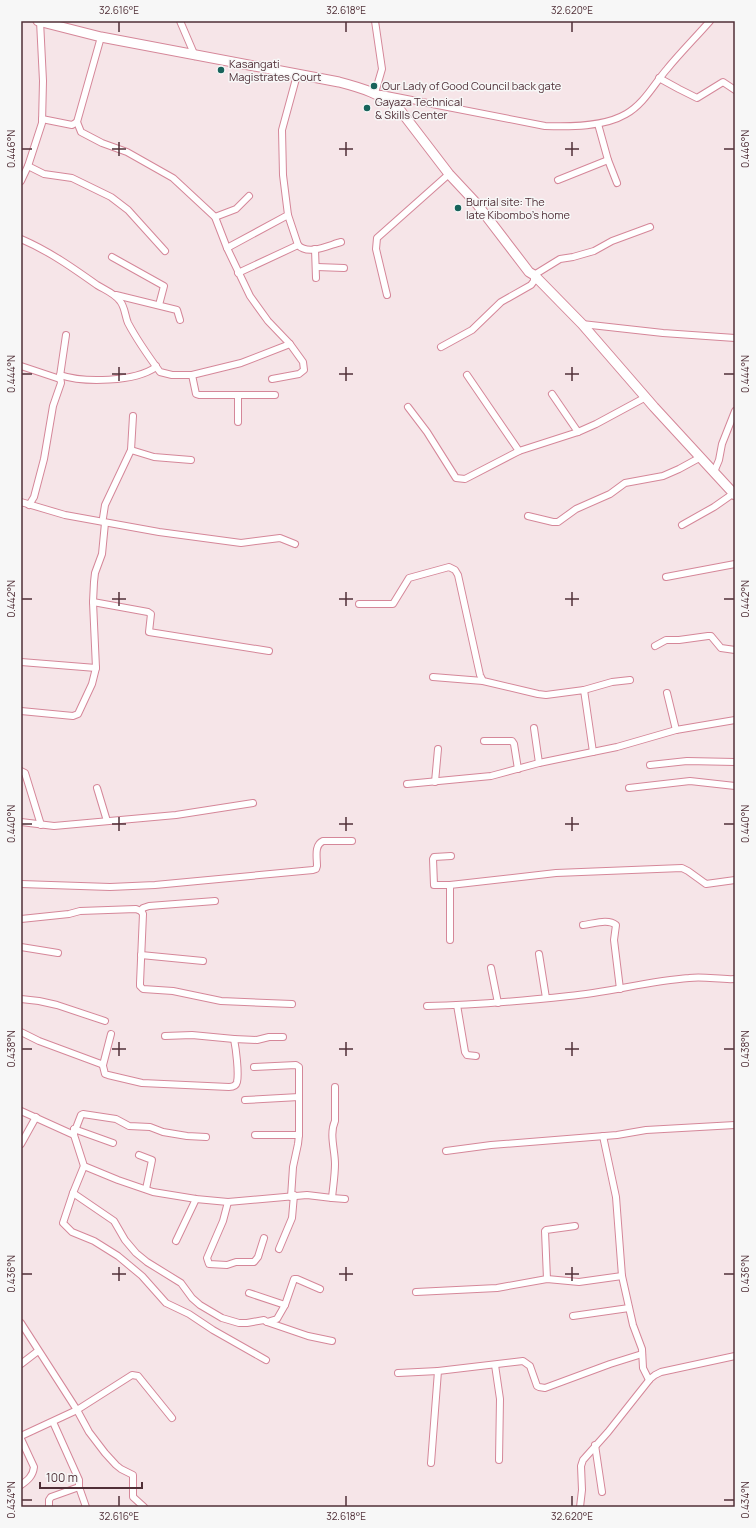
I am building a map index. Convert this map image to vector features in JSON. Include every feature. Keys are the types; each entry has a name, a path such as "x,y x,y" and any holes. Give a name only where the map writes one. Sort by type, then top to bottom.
{"street":[{"path":"21,181 28,166 42,124 43,81 39,21 101,37 195,56 339,82 376,93 545,126 565,127 598,124 625,115 637,107 659,78 710,21"},
{"path":"180,21 195,56"},
{"path":"375,21 382,69 376,93"},
{"path":"101,37 78,122 81,132 102,143 127,152 173,178 215,217 238,273 250,296 268,321 290,344 303,362 304,370 299,374 272,379"},
{"path":"297,75 282,130 283,175 288,215 298,245 305,250 341,242"},
{"path":"659,78 679,90 697,98 723,82 735,90"},
{"path":"376,93 400,110 448,174 477,204 529,272 534,274 582,324 646,398 734,492 714,507 682,525"},
{"path":"42,119 72,125 78,122"},
{"path":"598,124 608,160 617,183"},
{"path":"558,180 608,160"},
{"path":"28,166 44,174 72,178 111,197 128,210 165,251"},
{"path":"387,295 376,249 378,238 448,174"},
{"path":"215,217 236,210 249,196"},
{"path":"227,248 288,215"},
{"path":"534,274 560,259 594,251 612,241 650,227"},
{"path":"21,239 54,256 114,295 123,305 128,324 160,372 172,375 192,375 241,363 290,344"},
{"path":"238,273 298,245"},
{"path":"315,249 317,267 316,278"},
{"path":"112,257 164,286 159,305"},
{"path":"317,267 344,268"},
{"path":"441,348 472,330 502,302 531,285 534,280 534,274"},
{"path":"114,295 176,310 180,320"},
{"path":"582,324 735,338"},
{"path":"29,504 34,497 44,459 50,420 61,383 60,377 66,334"},
{"path":"21,366 60,377 84,380 126,378 150,372 156,366"},
{"path":"192,375 196,394 199,395 275,395"},
{"path":"467,375 520,451"},
{"path":"238,394 238,422"},
{"path":"552,394 578,432"},
{"path":"408,408 427,432 456,478 465,479 520,451 578,432 596,424 646,398"},
{"path":"714,472 719,460 722,444 735,411"},
{"path":"21,712 73,716 78,714 92,684 96,668 93,602 95,573 102,554 105,505 131,450 133,416"},
{"path":"131,450 154,457 191,460"},
{"path":"528,516 558,522 576,510 610,494 625,483 663,476 701,457"},
{"path":"21,502 65,516 104,520 194,537 241,543 280,538 294,544"},
{"path":"666,577 735,564"},
{"path":"359,604 394,604 408,578 449,567 455,570 458,575 480,675 483,681"},
{"path":"93,602 148,612 151,614 149,632 269,651"},
{"path":"655,646 666,640 711,636 721,648 735,650"},
{"path":"21,662 96,668"},
{"path":"434,677 483,681 542,695 584,690 612,682 630,680"},
{"path":"584,690 593,752"},
{"path":"667,693 676,730"},
{"path":"407,784 491,776 538,763 617,747 676,730 735,720"},
{"path":"534,728 538,763"},
{"path":"484,741 512,741 514,744 518,769"},
{"path":"435,782 438,749"},
{"path":"650,765 687,761 735,762"},
{"path":"21,771 25,773 41,825"},
{"path":"629,788 690,781 735,786"},
{"path":"97,788 107,821"},
{"path":"21,822 54,826 176,815 253,802"},
{"path":"21,884 110,887 156,885 313,870 317,866 317,846 320,842 352,841"},
{"path":"451,856 434,857 434,885 450,885 556,873 682,868 706,884 735,880"},
{"path":"450,885 450,940"},
{"path":"141,911 143,908 149,906 214,901"},
{"path":"21,919 84,911 136,909 141,911"},
{"path":"141,911 140,986 143,989 178,992 221,1001 292,1004"},
{"path":"583,925 608,921 616,925 614,940 620,988"},
{"path":"21,947 58,953"},
{"path":"539,954 546,998"},
{"path":"141,955 203,961"},
{"path":"492,968 498,1003"},
{"path":"426,1006 498,1003 570,996 661,981 690,978 735,979"},
{"path":"21,999 57,1005 105,1021"},
{"path":"457,1005 465,1052 468,1055 476,1056"},
{"path":"21,1032 39,1041 103,1065"},
{"path":"111,1034 103,1065 105,1074 142,1082 232,1087 237,1082 237,1059 234,1039"},
{"path":"165,1036 192,1035 258,1040 269,1037 283,1037"},
{"path":"254,1067 296,1065 299,1067 299,1134 293,1167 292,1218 279,1249"},
{"path":"332,1198 335,1165 332,1133 332,1126 335,1121 335,1087"},
{"path":"245,1100 299,1097"},
{"path":"21,1111 74,1132 113,1143"},
{"path":"206,1137 187,1136 163,1132 150,1127 129,1126 116,1119 86,1114 81,1115 74,1132 84,1166 63,1223 72,1232 94,1241 118,1256 142,1276 166,1303 189,1314 213,1330 266,1360"},
{"path":"21,1144 36,1117"},
{"path":"446,1151 653,1130 735,1125"},
{"path":"255,1135 299,1134"},
{"path":"603,1136 616,1197 622,1276 633,1325 642,1348 643,1368 649,1380"},
{"path":"139,1155 152,1160 146,1189"},
{"path":"84,1166 153,1192 196,1199 228,1202 306,1195 345,1199"},
{"path":"73,1193 114,1221 125,1240 136,1253 147,1262 181,1283 192,1298 200,1305 222,1318 247,1323 264,1320 308,1336 332,1341"},
{"path":"176,1241 196,1199"},
{"path":"228,1202 223,1221 207,1258 209,1264 227,1265 236,1262 254,1262 258,1258 264,1238"},
{"path":"547,1279 545,1231 575,1226"},
{"path":"416,1292 497,1288 547,1279 578,1282 622,1276"},
{"path":"267,1322 277,1319 285,1305 294,1279 320,1289"},
{"path":"248,1294 285,1305"},
{"path":"573,1316 629,1308"},
{"path":"21,1323 77,1410 89,1432 105,1453 122,1469 134,1475 133,1497 144,1507"},
{"path":"21,1364 38,1351"},
{"path":"398,1373 438,1371 520,1361 526,1362 530,1366 537,1386 539,1388 545,1388 642,1354"},
{"path":"580,1507 582,1490 581,1466 583,1460 608,1432 649,1380 661,1372 735,1356"},
{"path":"496,1365 500,1399 499,1460"},
{"path":"431,1463 438,1371"},
{"path":"21,1485 29,1478 34,1469 33,1463 21,1440 77,1410 134,1374 138,1376 172,1418"},
{"path":"53,1422 79,1480 78,1487 86,1507"},
{"path":"595,1445 602,1492"},
{"path":"49,1507 49,1500 51,1497 78,1487"}],"place":[{"name":"Kasangati Magistrates Court","path":"221,70"},
{"name":"Our Lady of Good Council back gate","path":"374,86"},
{"name":"Gayaza Technical & Skills Center","path":"367,108"},
{"name":"Burrial site: The late Kibombo's home","path":"458,208"}]}
